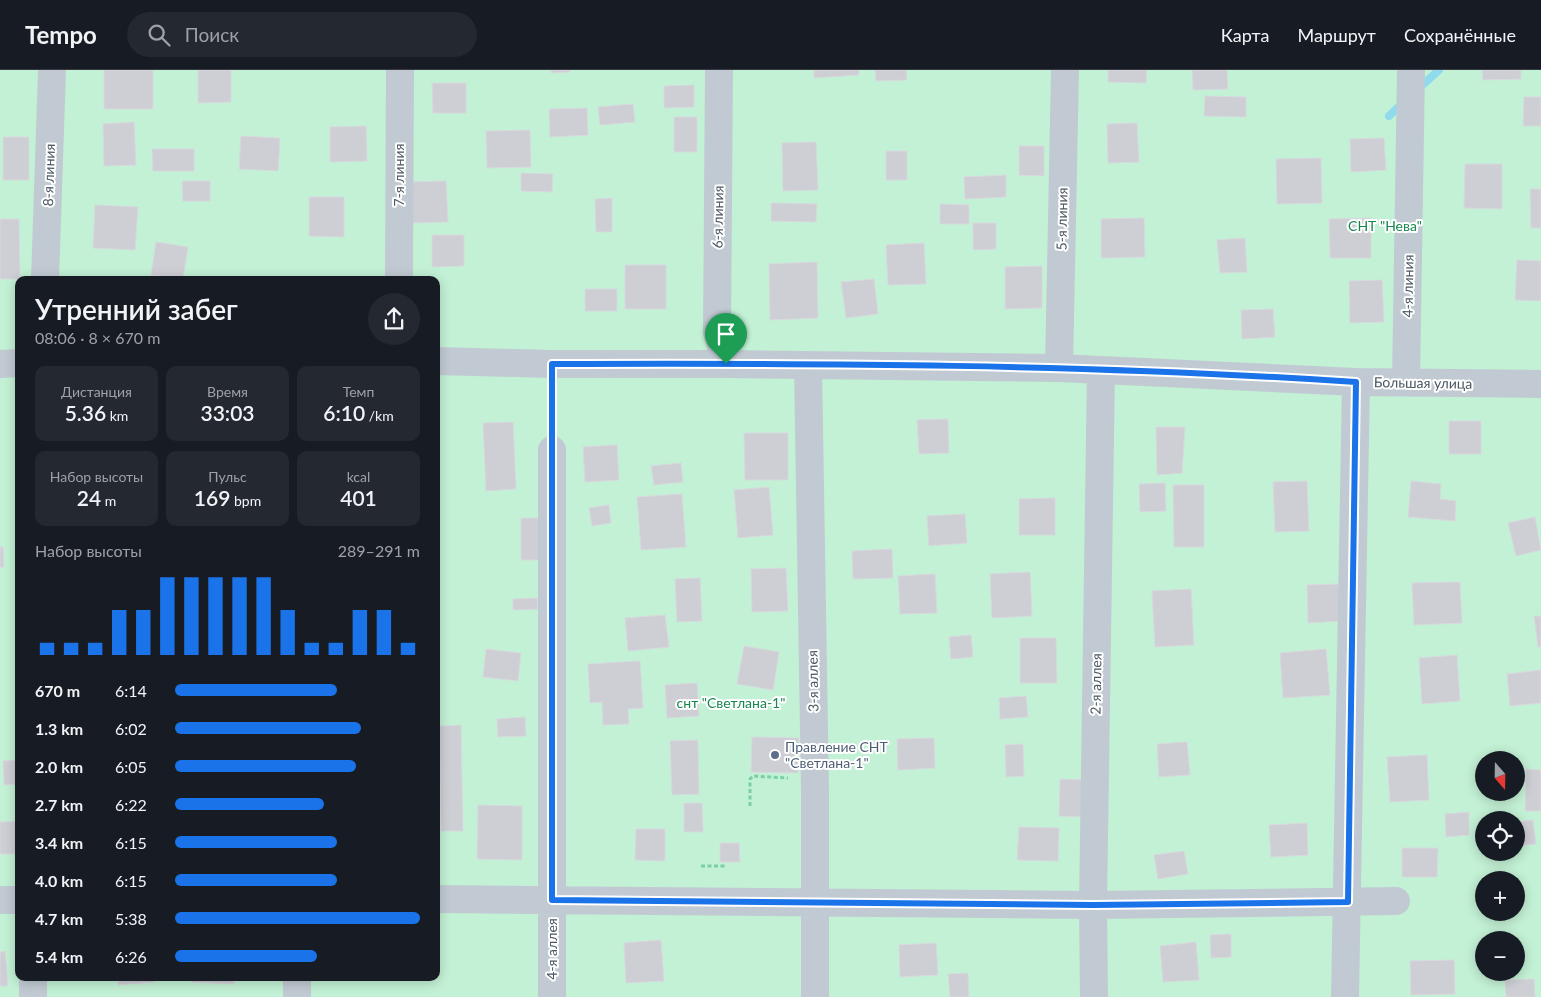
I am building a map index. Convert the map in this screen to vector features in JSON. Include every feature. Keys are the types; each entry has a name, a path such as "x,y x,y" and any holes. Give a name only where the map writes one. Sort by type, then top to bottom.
{"street":[{"name":"8-я линия","path":"44,276 52,70"},
{"name":"7-я линия","path":"399,276 400,70"},
{"name":"6-я линия","path":"719,70 717,332 723,354"},
{"path":"723,354 731,329 734,70"},
{"name":"5-я линия","path":"1059,368 1065,70"},
{"name":"4-я линия","path":"1406,382 1411,70"},
{"name":"Большая улица","path":"440,361 552,364 723,354 808,366 1059,368 1356,382 1541,384"},
{"path":"0,364 15,363"},
{"name":"3-я аллея","path":"808,366 815,779 815,997"},
{"name":"2-я аллея","path":"1094,997 1093,905 1101,370"},
{"path":"1345,997 1356,382"},
{"name":"4-я аллея","path":"552,450 552,997"},
{"path":"440,899 815,904 1093,905 1396,901"},
{"path":"0,900 15,900"},
{"path":"33,981 33,997"},
{"path":"296,981 297,997"}],"path":[{"path":"552,364 552,450"},
{"path":"750,806 750,779 753,776 815,779"},
{"path":"701,866 727,866"}],"green space":[{"path":"0,70 1541,70 1541,997 0,997"}],"building":[{"path":"104,70 153,70 153,109 104,109"},
{"path":"198,70 231,70 231,102 198,103"},
{"path":"551,70 570,70 570,72 551,73"},
{"path":"814,70 859,70 859,75 814,78"},
{"path":"875,70 906,70 907,80 876,81"},
{"path":"1108,70 1147,70 1146,83 1108,82"},
{"path":"1192,70 1227,70 1228,89 1193,90"},
{"path":"1482,70 1521,70 1521,79 1483,80"},
{"path":"432,83 466,83 466,113 433,113"},
{"path":"694,85 694,107 664,108 664,86"},
{"path":"1205,96 1246,97 1246,117 1204,116"},
{"path":"1524,97 1541,97 1541,126 1523,126"},
{"path":"633,104 635,122 600,125 598,107"},
{"path":"587,108 588,135 550,137 549,109"},
{"path":"674,117 697,117 697,152 674,152"},
{"path":"134,122 136,165 104,166 103,124"},
{"path":"1137,123 1139,162 1108,163 1107,124"},
{"path":"366,126 367,161 330,162 330,127"},
{"path":"530,130 531,167 487,168 486,131"},
{"path":"241,136 280,138 278,171 239,169"},
{"path":"3,137 29,137 29,180 3,180"},
{"path":"1384,138 1386,170 1351,172 1350,139"},
{"path":"816,142 818,190 783,191 782,143"},
{"path":"1019,146 1044,146 1044,176 1019,175"},
{"path":"152,149 194,149 194,171 153,171"},
{"path":"886,151 907,151 907,180 886,180"},
{"path":"1321,158 1322,203 1277,204 1276,159"},
{"path":"1465,164 1502,164 1502,209 1464,208"},
{"path":"521,173 553,174 552,192 521,191"},
{"path":"1006,175 1006,197 965,199 964,177"},
{"path":"182,181 210,181 210,201 183,201"},
{"path":"446,181 448,222 411,223 410,182"},
{"path":"1530,189 1541,189 1541,228 1531,228"},
{"path":"309,197 344,197 344,237 309,236"},
{"path":"612,198 612,232 596,232 595,199"},
{"path":"771,203 817,204 816,222 771,221"},
{"path":"940,204 969,205 969,224 940,224"},
{"path":"95,205 138,207 135,250 93,248"},
{"path":"1144,218 1145,257 1101,258 1101,219"},
{"path":"1371,218 1371,258 1330,258 1329,219"},
{"path":"0,219 19,219 20,276 15,276 15,279 0,279"},
{"path":"973,223 996,223 996,249 973,250"},
{"path":"432,235 464,235 464,266 432,267"},
{"path":"1245,238 1247,272 1220,273 1217,240"},
{"path":"156,242 188,247 183,276 151,275"},
{"path":"924,243 926,284 888,285 886,245"},
{"path":"1517,260 1541,261 1541,301 1515,300"},
{"path":"817,262 818,318 770,320 769,264"},
{"path":"625,265 666,265 666,309 625,309"},
{"path":"1042,266 1042,308 1005,309 1005,267"},
{"path":"874,279 878,314 846,318 841,282"},
{"path":"1382,280 1384,322 1350,323 1349,281"},
{"path":"585,289 617,289 617,311 585,311"},
{"path":"1273,309 1275,337 1242,339 1241,310"},
{"path":"948,419 949,453 919,454 917,420"},
{"path":"1449,421 1481,421 1481,454 1449,454"},
{"path":"513,422 516,489 486,491 483,423"},
{"path":"1156,427 1185,427 1182,473 1157,475"},
{"path":"744,433 788,433 788,480 745,480"},
{"path":"617,445 619,480 585,482 583,447"},
{"path":"681,463 683,482 654,485 651,466"},
{"path":"1307,481 1309,531 1275,532 1273,482"},
{"path":"1411,481 1441,484 1440,499 1456,501 1455,521 1408,517"},
{"path":"1165,483 1166,511 1140,512 1139,484"},
{"path":"1173,485 1204,485 1204,547 1174,547"},
{"path":"769,487 773,535 738,538 734,490"},
{"path":"682,494 686,547 641,550 637,497"},
{"path":"1055,498 1055,535 1019,535 1019,499"},
{"path":"609,505 611,523 592,526 589,508"},
{"path":"965,514 967,543 929,546 927,516"},
{"path":"1535,517 1541,550 1516,556 1508,523"},
{"path":"521,518 539,518 539,560 521,560"},
{"path":"0,547 3,547 4,567 0,567"},
{"path":"892,549 893,578 853,579 852,551"},
{"path":"786,568 788,611 752,612 751,569"},
{"path":"1030,572 1032,616 992,618 990,574"},
{"path":"935,574 937,613 900,614 898,576"},
{"path":"700,578 702,621 677,622 675,579"},
{"path":"1460,582 1462,623 1414,625 1412,583"},
{"path":"1339,584 1341,621 1308,623 1307,585"},
{"path":"1191,589 1194,645 1155,647 1152,591"},
{"path":"537,598 538,609 513,610 513,599"},
{"path":"665,615 669,647 628,651 625,618"},
{"path":"1534,616 1541,616 1541,647 1538,647"},
{"path":"971,635 973,657 951,659 949,637"},
{"path":"1020,638 1056,638 1057,683 1020,683"},
{"path":"744,646 779,652 773,690 737,684"},
{"path":"486,649 521,653 518,681 483,677"},
{"path":"1326,649 1330,695 1283,698 1280,653"},
{"path":"1457,655 1460,701 1422,704 1419,658"},
{"path":"640,661 643,708 628,709 629,724 603,725 602,702 590,703 588,664"},
{"path":"1541,670 1541,703 1510,706 1507,674"},
{"path":"697,683 699,716 667,718 665,685"},
{"path":"1026,696 1028,717 1000,719 999,698"},
{"path":"525,717 526,736 498,737 497,719"},
{"path":"461,725 463,831 441,831 440,726"},
{"name":"Правление СНТ \"Светлана-1\"","path":"752,737 799,738 798,773 751,772"},
{"path":"934,738 935,768 898,770 897,739"},
{"path":"698,740 699,794 672,795 670,741"},
{"path":"1187,742 1190,775 1159,777 1157,744"},
{"path":"1023,744 1024,776 1006,777 1005,745"},
{"path":"1427,755 1429,800 1390,802 1387,757"},
{"path":"15,760 15,784 4,785 3,761"},
{"path":"1526,769 1541,770 1541,811 1525,811"},
{"path":"1060,779 1087,780 1086,817 1059,816"},
{"path":"684,803 702,803 703,832 684,832"},
{"path":"478,805 522,806 522,860 477,859"},
{"path":"1469,812 1469,835 1446,837 1445,814"},
{"path":"1533,820 1536,844 1525,845 1525,821"},
{"path":"15,821 15,854 0,854 0,822"},
{"path":"1307,823 1308,855 1271,857 1269,825"},
{"path":"1019,827 1059,828 1058,861 1017,860"},
{"path":"636,829 665,829 665,861 635,860"},
{"path":"720,843 739,843 740,862 720,862"},
{"path":"1402,848 1438,848 1437,877 1402,877"},
{"path":"1184,851 1188,874 1158,879 1154,855"},
{"path":"1231,934 1231,957 1211,958 1210,935"},
{"path":"661,940 664,981 626,983 624,943"},
{"path":"1196,942 1199,980 1163,982 1160,946"},
{"path":"936,943 938,975 900,977 899,945"},
{"path":"5,951 8,986 0,986 0,952"},
{"path":"1454,960 1455,994 1411,995 1410,961"},
{"path":"968,973 969,997 950,997 948,974"},
{"path":"1525,979 1534,979 1535,997 1506,997 1505,981 1525,981"},
{"path":"118,981 154,981 154,982 118,985"},
{"path":"234,981 234,984 191,982"}],"waterway":[{"path":"1418,89 1439,70"},
{"path":"1389,116 1404,102"}],"place":[{"name":"Правление СНТ \"Светлана-1\"","path":"775,755"}],"route":[{"path":"552,364 726,364 1059,368 1356,382 1348,902 1093,905 815,904 552,900 552,364"}],"park label":[{"name":"СНТ \"Нева\"","path":"1385,226"},
{"name":"снт \"Светлана-1\"","path":"731,703"}]}
